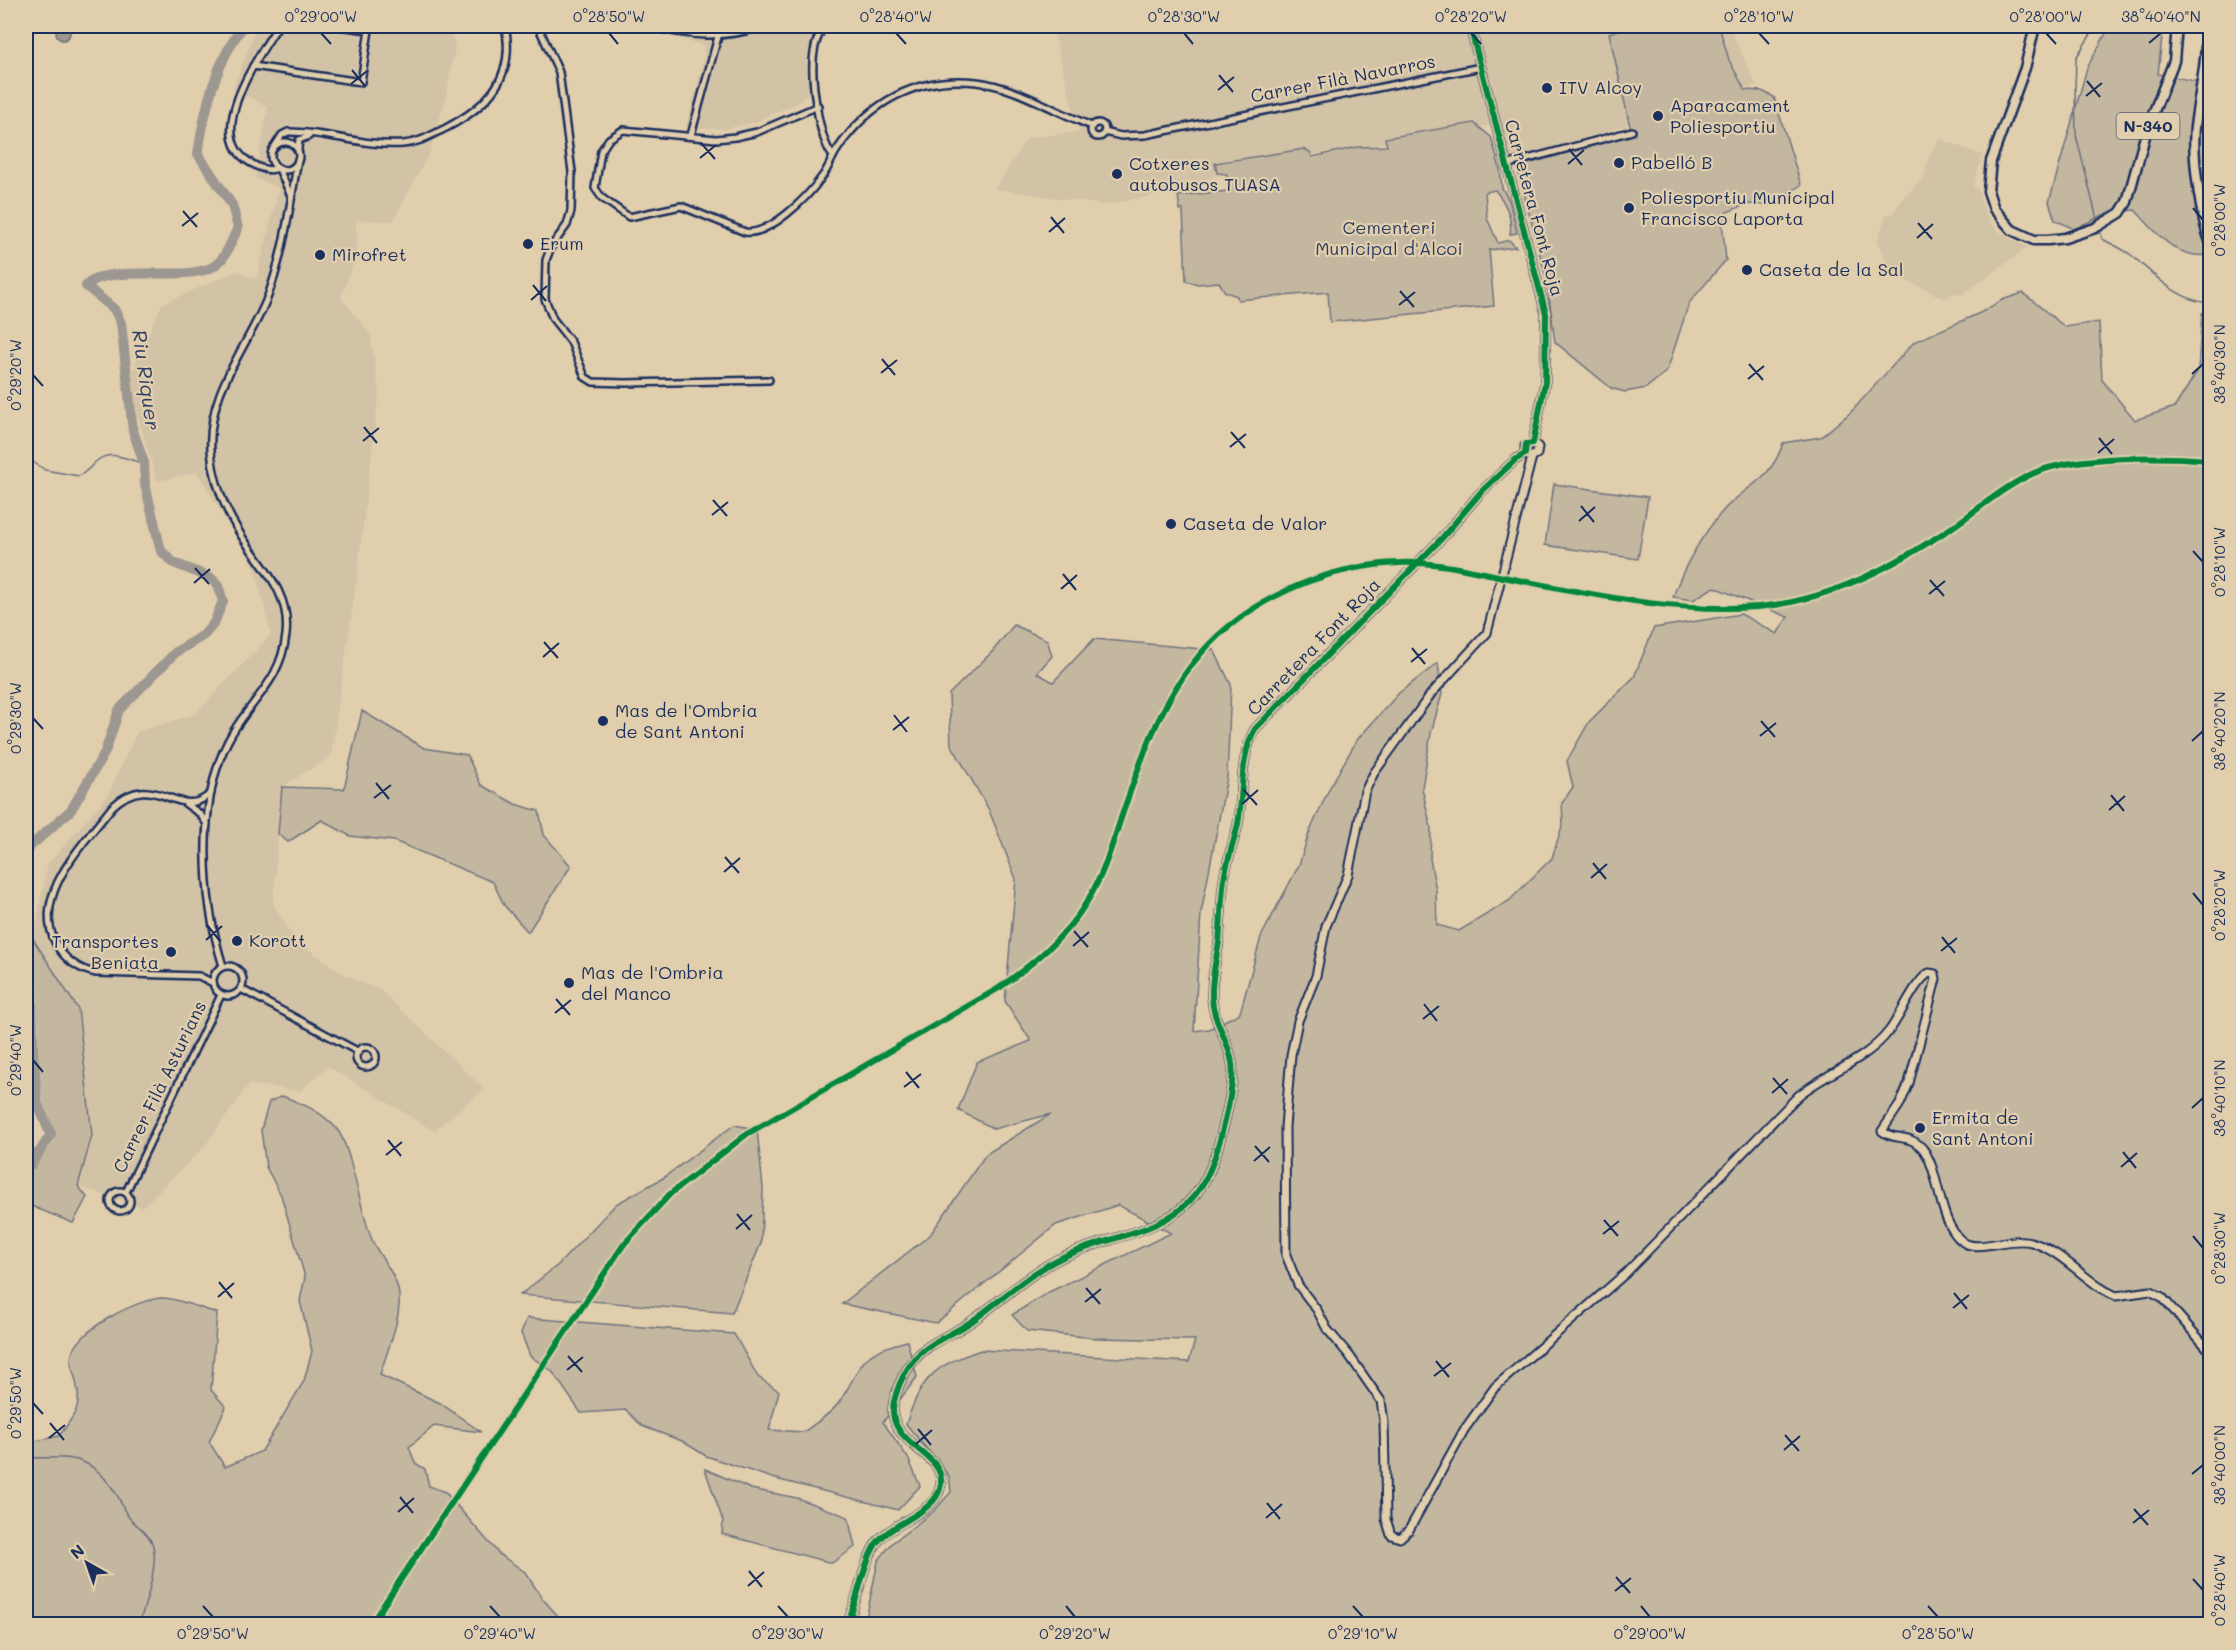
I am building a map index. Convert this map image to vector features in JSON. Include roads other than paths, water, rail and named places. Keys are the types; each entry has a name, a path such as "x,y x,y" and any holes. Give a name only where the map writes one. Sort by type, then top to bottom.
{"main road":[{"name":"N-340","path":"2035,26 2025,68 1991,161 1988,179 1991,202 2002,220 2022,235 2048,240 2078,234 2109,221 2127,202 2147,129 2174,61 2177,26"},
{"name":"N-340","path":"2206,26 2206,53 2194,129 2194,152 2211,241"}],"street":[{"path":"278,26 253,66 238,96 232,133 239,152 248,161 258,166 273,171 290,169 298,156"},
{"path":"253,66 361,82 369,30 338,26"},
{"path":"258,166 271,158 282,135 288,132 402,144 424,140 467,117 490,96 502,75 507,53 505,26"},
{"path":"538,26 559,72 572,172 571,211 567,225 551,248 546,260 545,299 554,319 571,342 585,377 593,382 625,383 769,380"},
{"path":"648,26 681,34 718,36 745,32 763,26"},
{"path":"691,135 721,26"},
{"path":"823,26 813,57 818,106 826,146 833,156"},
{"name":"Carretera Font Roja","path":"847,1624 874,1546 888,1532 929,1504 941,1485 936,1467 900,1433 894,1420 894,1398 903,1376 916,1358 933,1344 972,1321 1048,1264 1084,1248 1145,1230 1167,1220 1189,1203 1209,1173 1233,1073 1230,1054 1213,1010 1212,988 1224,877 1238,823 1247,746 1255,729 1442,538 1481,492 1515,460 1529,456 1538,450 1533,443 1545,382 1547,323 1543,296 1470,26"},
{"name":"Carrer Filà Navarros","path":"1104,132 1101,124 1092,126 1095,136 1104,132 1121,136 1145,135 1481,67"},
{"path":"818,106 749,135 716,139 631,129 619,132 609,139 601,151 594,184 597,192 629,218 681,206 745,232 753,232 779,219 802,199 821,179 833,156 860,121 882,103 908,90 942,81 976,82 998,87 1092,126"},
{"path":"1509,164 1632,131"},
{"path":"223,966 208,896 208,826 213,792 228,741 274,675 286,633 285,608 277,585 241,535 222,495 213,464 211,442 216,401 268,294 292,201 299,140 317,136"},
{"path":"275,146 287,142 294,146 298,156"},
{"path":"271,158 288,186 292,201"},
{"name":"Carretera Font Roja","path":"1529,456 1525,446 1533,443"},
{"path":"1529,456 1486,633 1431,694 1374,773 1365,791 1348,875 1324,933 1317,969 1298,1021 1291,1055 1285,1127 1286,1255 1299,1285 1327,1329 1349,1355 1380,1401 1384,1414 1386,1519 1389,1533 1397,1538 1407,1533 1464,1430 1495,1387 1626,1273 1700,1200 1798,1096 1818,1082 1856,1062 1875,1046 1900,1016 1923,977 1931,973 1936,979 1913,1070 1904,1096 1882,1128 1885,1134 1905,1137 1921,1147 1928,1159 1944,1210 1962,1241 1977,1246 2015,1239 2028,1241 2065,1259 2116,1296 2154,1292 2162,1297 2211,1351"},
{"path":"208,826 200,813 185,804 148,791 127,795 117,803 55,886 48,904 48,922 52,936 63,954 73,963 88,971 199,976 208,978 221,995 234,995 241,989 243,980 240,971 232,966 223,966 215,973 213,983"},
{"path":"185,804 202,801 213,792"},
{"path":"241,989 358,1052"},
{"name":"Carrer Filà Asturians","path":"126,1192 221,995"},
{"path":"119,1191 126,1192 131,1202 128,1208 122,1212 114,1210 110,1202 111,1196 119,1191"}],"waterway":[{"name":"Riu Riquer","path":"26,850 71,810 105,752 119,710 176,652 204,635 214,623 223,601 218,585 211,578 174,563 161,551 145,484 144,463 133,431 121,323 114,309 86,286 97,279 112,275 189,273 205,270 221,261 238,228 232,205 198,154 204,120 218,71 233,40 243,26"},
{"path":"2096,26 2076,58 2075,89 2076,135 2098,223"},
{"path":"2100,230 2102,239 2131,255 2167,286 2187,297 2210,303"},
{"path":"26,465 33,462 45,470 79,476 103,457 115,456 144,463"},
{"name":"Riu Riquer","path":"26,956 31,964 37,1103 51,1134 31,1165 26,1166"},
{"path":"26,1458 67,1458 88,1464 107,1481 128,1516 150,1539 154,1551 153,1572 139,1624"}],"place":[{"name":"ITV Alcoy","path":"1547,88"},
{"name":"Aparacament Poliesportiu","path":"1658,116"},
{"name":"Pabelló B","path":"1619,163"},
{"name":"Cotxeres autobusos TUASA","path":"1117,174"},
{"name":"Poliesportiu Municipal Francisco Laporta","path":"1629,208"},
{"name":"Erum","path":"528,244"},
{"name":"Mirofret","path":"320,255"},
{"name":"Caseta de la Sal","path":"1747,270"},
{"name":"Caseta de Valor","path":"1171,524"},
{"name":"Mas de l'Ombria de Sant Antoni","path":"603,721"},
{"name":"Korott","path":"237,941"},
{"name":"Transportes Beniata","path":"171,952"},
{"name":"Mas de l'Ombria del Manco","path":"569,983"},
{"name":"Ermita de Sant Antoni","path":"1920,1128"}],"park label":[{"name":"Cementeri Municipal d'Alcoi","path":"1389,238"}]}
